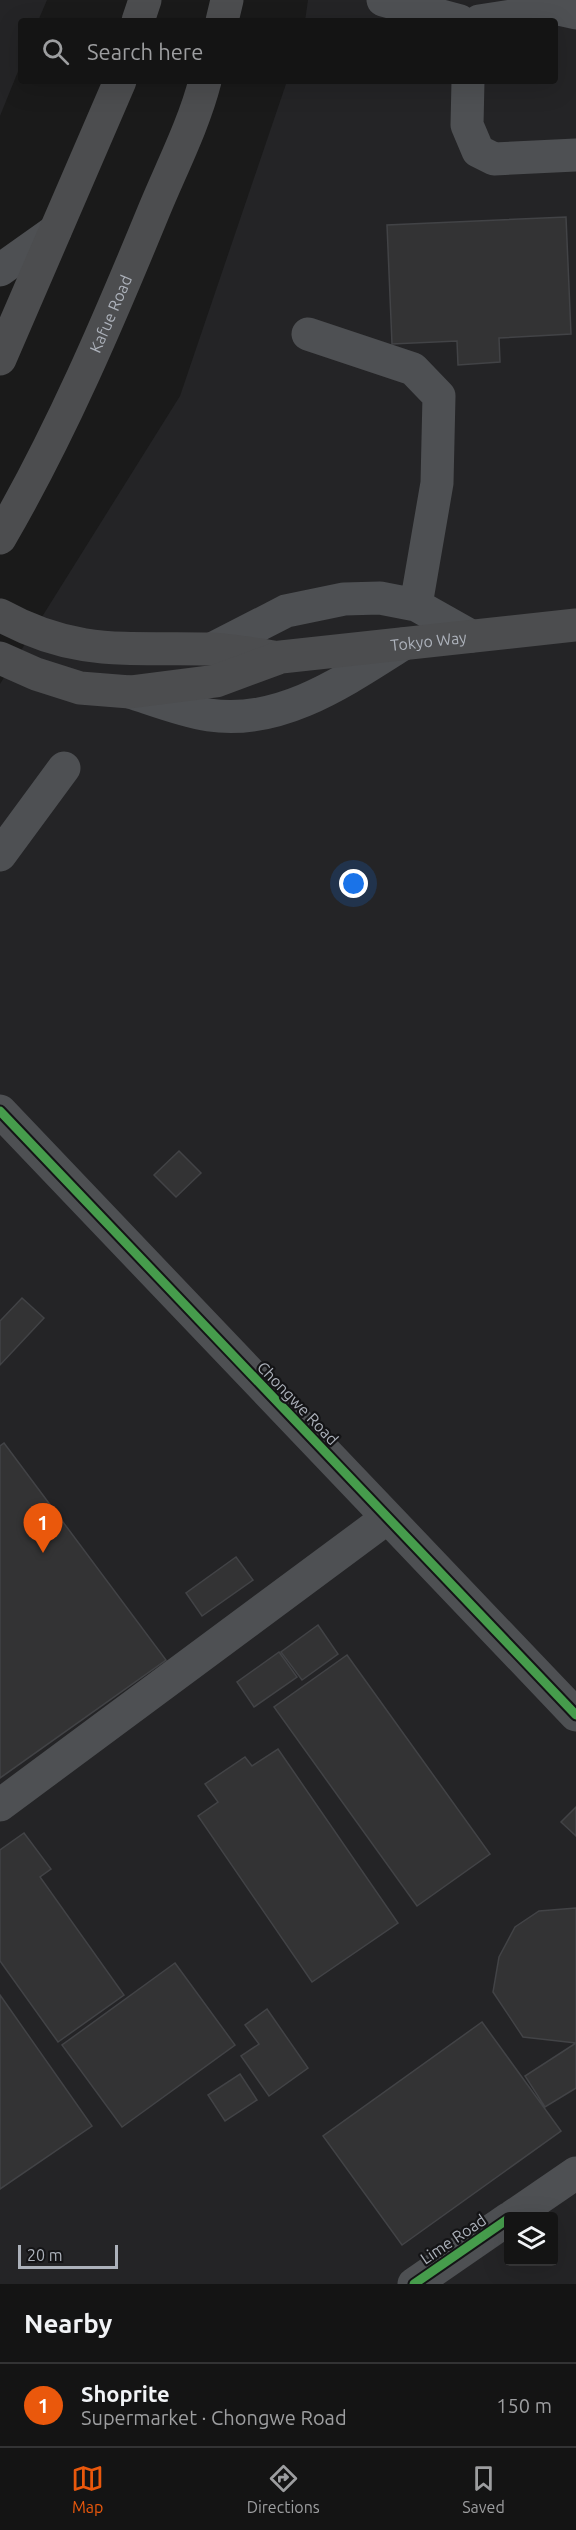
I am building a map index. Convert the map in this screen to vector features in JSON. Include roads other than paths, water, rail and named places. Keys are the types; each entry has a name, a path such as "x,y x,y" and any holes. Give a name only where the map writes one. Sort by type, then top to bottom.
{"main road":[{"path":"139,18 145,0"},
{"path":"223,18 227,0"},
{"path":"0,359 119,84"},
{"name":"Kafue Road","path":"0,538 27,492 76,391 129,272 205,84"},
{"name":"Tokyo Way","path":"0,615 56,639 84,646 138,651 212,649 280,657 576,625"},
{"name":"Tokyo Way","path":"0,658 36,674 80,688 130,692 216,681 280,657"}],"street":[{"path":"383,0 449,18"},
{"path":"468,18 470,0"},
{"path":"499,18 558,9 576,13"},
{"path":"468,84 467,125 478,151 494,159 576,155"},
{"path":"0,270 55,231"},
{"path":"308,334 413,369 439,396 437,483 416,605"},
{"path":"212,649 286,611 310,604 380,598 416,605 471,636"},
{"path":"130,692 209,715 269,712 307,699 339,684 403,644"},
{"path":"0,855 64,768"},
{"name":"Chongwe Road","path":"0,1111 576,1715"},
{"path":"0,1805 387,1518"},
{"path":"520,2212 576,2173"},
{"name":"Lime Road","path":"414,2284 504,2222"}],"place":[{"name":"Shoprite","path":"43,1553"}]}
